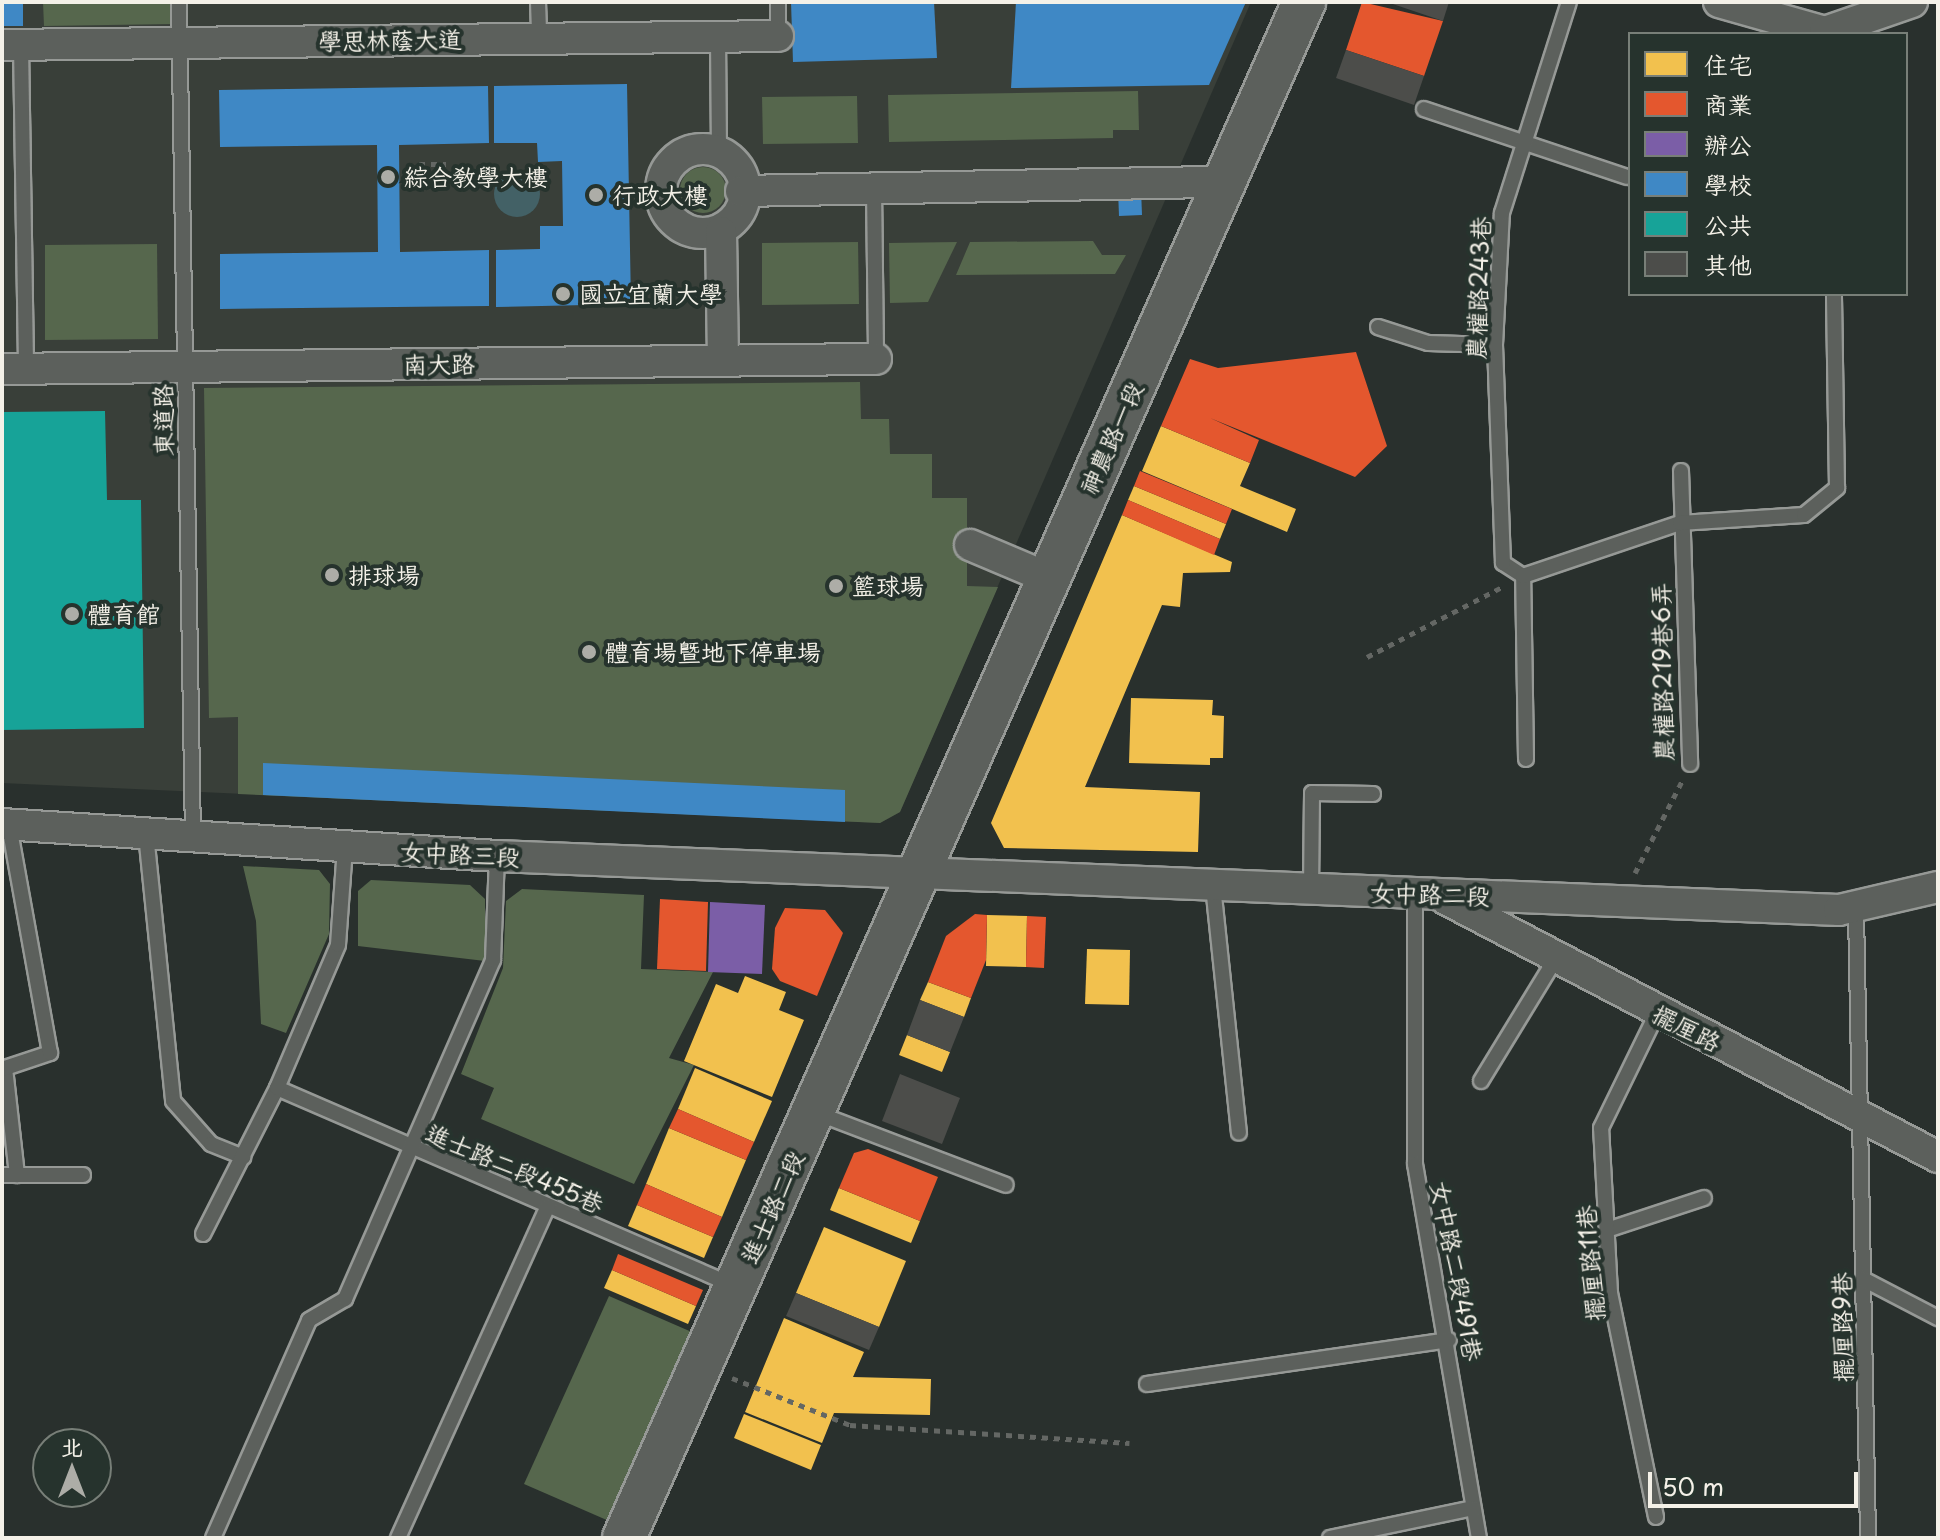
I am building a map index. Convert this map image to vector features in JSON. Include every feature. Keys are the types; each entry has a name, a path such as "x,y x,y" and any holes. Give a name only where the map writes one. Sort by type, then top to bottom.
{"street":[{"name":"神農路一段","path":"919,876 1304,2"},
{"path":"1719,2 1822,32"},
{"path":"1828,32 1912,2"},
{"name":"學思林蔭大道","path":"12,45 778,36"},
{"path":"703,146 719,149 733,159 741,191 736,219 721,232 686,231 666,206 672,160 703,146"},
{"path":"741,191 1224,182"},
{"path":"721,232 723,360"},
{"name":"南大路","path":"14,369 876,359"},
{"path":"970,545 1048,578"},
{"name":"女中路三段","path":"5,825 497,856 919,876"},
{"name":"女中路二段","path":"919,876 1856,911 1938,887"},
{"name":"進士路二段","path":"624,1538 919,876"},
{"name":"擺厘路","path":"1427,894 1938,1157"}],"lane":[{"name":"東道路","path":"179,2 193,837"},
{"path":"538,2 539,38"},
{"path":"778,2 778,36"},
{"name":"農權路243巷","path":"1523,576 1503,563 1495,345 1502,213 1520,139 1569,2"},
{"path":"718,37 719,149"},
{"path":"12,45 14,369"},
{"path":"1424,109 1627,177"},
{"path":"874,188 876,359"},
{"path":"1526,759 1523,576 1680,523 1804,515 1837,488 1834,296"},
{"path":"1378,327 1428,343 1495,345"},
{"name":"農權路219巷6弄","path":"1681,471 1680,523 1690,764"},
{"path":"1311,890 1312,793 1373,794"},
{"path":"5,825 50,1053 4,1069 10,1175 83,1175"},
{"path":"146,834 173,1101 211,1144 244,1157"},
{"path":"203,1234 277,1088 338,945 345,847"},
{"path":"213,1538 309,1320 345,1299 493,960 497,856"},
{"path":"1213,886 1239,1133"},
{"name":"女中路二段491巷","path":"1427,894 1415,1164 1449,1340 1479,1538"},
{"name":"擺厘路9巷","path":"1856,911 1868,1538"},
{"path":"1481,1081 1556,958"},
{"name":"擺厘路11巷","path":"1656,1517 1610,1293 1601,1128 1657,1013"},
{"name":"進士路二段455巷","path":"277,1088 736,1287"},
{"path":"814,1112 1006,1185"},
{"path":"1607,1230 1704,1198"},
{"path":"398,1538 548,1206"},
{"path":"1863,1279 1938,1318"},
{"path":"1147,1384 1449,1340"},
{"path":"1330,1538 1473,1508"}],"path":[{"path":"419,164 446,164"},
{"path":"1367,657 1523,576"},
{"name":"農權路219巷6弄","path":"1624,902 1690,764"},
{"path":"701,1366 850,1425 1129,1443"}],"shaded area":[{"name":"國立宜蘭大學","path":"2,2 1251,2 900,812 880,823 2,783"}],"green space":[{"path":"43,2 173,2 173,24 44,26"},
{"path":"1138,91 1139,130 1113,130 1113,138 889,142 888,95"},
{"path":"857,96 858,143 763,144 762,97"},
{"path":"703,167 719,174 726,190 719,206 703,213 687,206 680,190 687,174"},
{"path":"1093,241 1102,255 1126,255 1115,274 956,275 970,242"},
{"path":"858,242 859,304 762,305 762,243"},
{"path":"957,242 928,302 890,303 889,243"},
{"path":"157,244 158,339 45,340 45,245"},
{"name":"體育場暨地下停車場","path":"860,382 861,419 889,419 890,454 932,454 932,498 967,498 967,586 998,587 900,812 880,823 238,794 238,717 209,718 204,388"},
{"path":"243,866 319,870 330,884 329,934 286,1033 261,1024 256,921"},
{"path":"371,880 470,885 485,899 485,961 358,946 358,891"},
{"path":"522,889 644,895 641,969 713,972 669,1058 694,1065 634,1184 481,1119 494,1088 461,1074 503,968 506,901"},
{"path":"609,1296 694,1333 609,1521 524,1484"}],"water":[{"path":"517,171 534,177 540,194 534,211 517,217 500,211 494,194 500,177"}],"building: 住宅":[{"path":"1161,426 1250,463 1240,486 1296,509 1287,532 1142,471"},
{"path":"1134,486 1226,524 1220,539 1128,500"},
{"path":"1122,515 1232,562 1230,572 1183,573 1180,607 1162,605 1085,787 1200,792 1198,852 1004,848 991,823"},
{"path":"1131,698 1213,700 1212,715 1224,716 1223,758 1210,758 1210,765 1129,763"},
{"path":"987,915 1027,916 1026,967 986,966"},
{"path":"1087,949 1130,950 1129,1005 1085,1004"},
{"path":"745,976 786,992 779,1010 804,1020 772,1097 684,1061 716,984 738,993"},
{"path":"928,982 971,998 964,1017 920,1000"},
{"path":"907,1035 950,1052 942,1072 899,1055"},
{"path":"695,1068 772,1101 754,1142 678,1109"},
{"path":"669,1128 746,1160 722,1217 646,1184"},
{"path":"839,1188 920,1221 911,1243 830,1210"},
{"path":"637,1205 713,1237 704,1258 628,1226"},
{"path":"824,1227 906,1261 879,1327 796,1293"},
{"path":"612,1270 696,1306 688,1324 604,1288"},
{"path":"784,1318 864,1352 853,1377 931,1379 930,1415 834,1413 822,1443 745,1412"},
{"path":"744,1414 821,1445 811,1470 734,1438"}],"building: 商業":[{"path":"1362,2 1443,21 1424,76 1346,50"},
{"path":"1356,352 1387,446 1355,477 1210,418 1259,440 1250,463 1161,426 1190,359 1218,368"},
{"path":"1140,471 1232,509 1226,524 1134,486"},
{"path":"1128,500 1220,539 1214,555 1122,515"},
{"path":"660,899 708,902 706,971 657,969"},
{"path":"785,908 825,910 843,933 817,996 780,981 772,969 775,928"},
{"path":"975,914 987,915 986,960 971,998 928,982 946,936"},
{"path":"1027,916 1046,917 1044,968 1026,967"},
{"path":"678,1109 754,1142 746,1160 669,1128"},
{"path":"868,1149 938,1177 920,1221 839,1188 854,1153"},
{"path":"646,1184 722,1217 713,1237 637,1205"},
{"path":"618,1254 703,1290 696,1306 612,1270"}],"building: 辦公":[{"path":"710,902 765,905 762,974 708,972"}],"building: 學校":[{"path":"2,2 23,2 23,26 2,26"},
{"path":"791,2 934,2 937,58 793,62"},
{"path":"1016,2 1246,2 1209,85 1011,88"},
{"name":"行政大樓","path":"627,84 631,304 496,307 496,250 540,249 540,226 563,226 562,161 538,162 537,143 494,143 494,86"},
{"name":"綜合教學大樓","path":"488,86 489,143 399,145 400,252 489,250 489,306 220,309 220,254 378,252 377,145 220,147 219,90"},
{"path":"1141,189 1142,215 1119,216 1118,190"},
{"path":"263,763 845,790 845,822 263,795"}],"building: 公共":[{"name":"體育館","path":"105,411 107,500 141,500 144,728 2,730 2,412"}],"building: 其他":[{"path":"1387,2 1449,2 1443,21"},
{"path":"1346,50 1424,76 1414,105 1336,78"},
{"path":"920,1000 964,1017 950,1052 907,1035"},
{"path":"900,1074 960,1098 942,1144 882,1121"},
{"path":"796,1293 879,1327 869,1350 786,1316"}],"place":[{"name":"綜合教學大樓","path":"388,177"},
{"name":"行政大樓","path":"596,195"},
{"name":"國立宜蘭大學","path":"563,294"},
{"name":"排球場","path":"332,575"},
{"name":"籃球場","path":"836,586"},
{"name":"體育館","path":"72,614"},
{"name":"體育場暨地下停車場","path":"589,652"}]}
